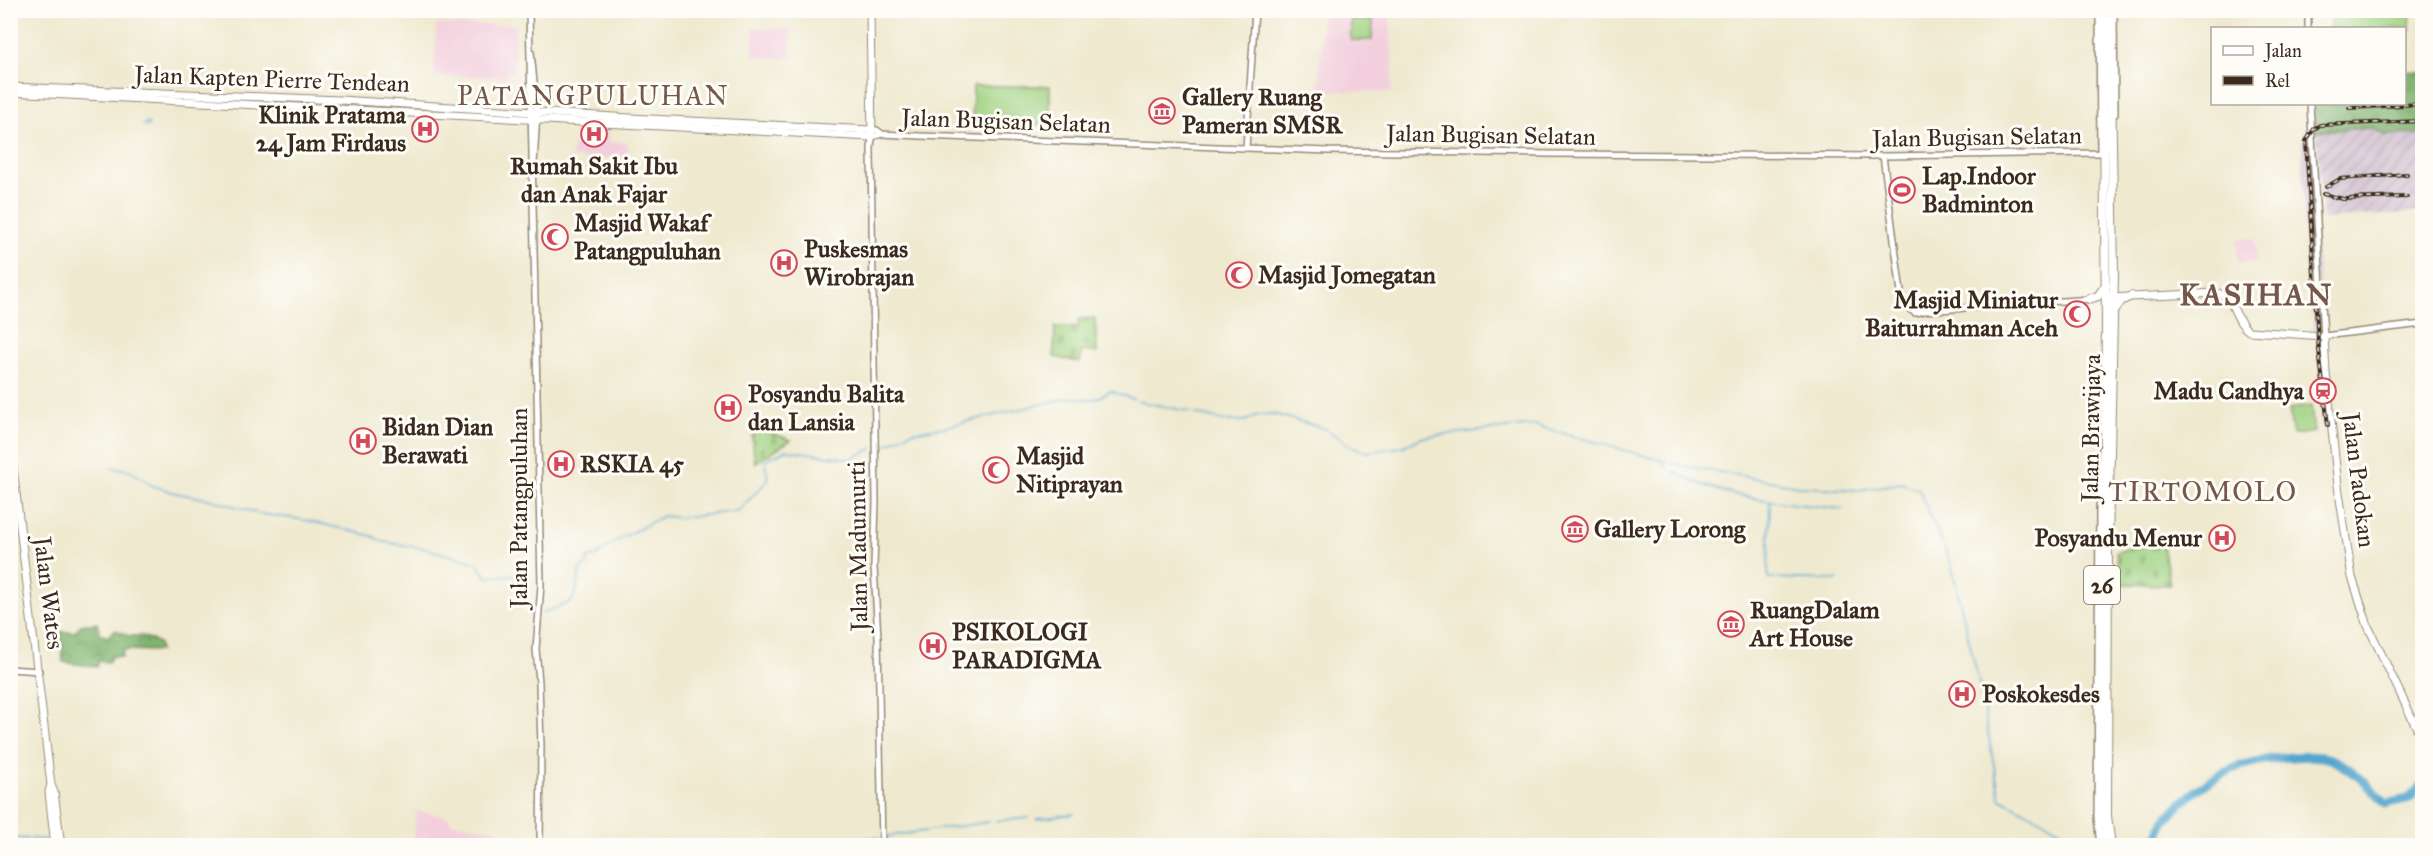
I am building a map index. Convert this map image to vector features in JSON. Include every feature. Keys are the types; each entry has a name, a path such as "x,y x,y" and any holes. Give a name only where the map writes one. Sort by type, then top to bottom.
{"highway":[{"name":"Jalan Brawijaya","path":"2101,10 2105,224 2110,283"},
{"name":"Jalan Brawijaya","path":"2110,841 2114,397 2110,312 2112,10"},
{"path":"2100,153 2105,224"},
{"path":"2089,299 2098,296 2110,283 2131,296"},
{"path":"2089,299 2097,301 2110,312 2117,304 2131,296"},
{"name":"Jalan Brawijaya","path":"2110,312 2104,434 2101,806 2110,841"}],"main road":[{"path":"534,116 872,134 870,10"},
{"name":"Jalan Kapten Pierre Tendean","path":"10,87 340,100 534,116"},
{"name":"Jalan Kapten Pierre Tendean","path":"10,92 534,116"},
{"path":"2110,298 2218,293 2229,300 2241,324 2248,331 2324,336"},
{"name":"Jalan Padokan","path":"2324,336 2326,378 2338,486 2352,577 2368,626 2422,740"},
{"name":"Jalan Wates","path":"10,443 51,785 54,792 61,846"},
{"name":"Jalan Wates","path":"51,785 49,792 55,846"}],"street":[{"name":"Jalan Patangpuluhan","path":"529,10 536,158 533,169 541,585 536,649 540,725 540,846"},
{"path":"1246,148 1255,10"},
{"path":"2100,153 2101,10"},
{"path":"2308,10 2308,27"},
{"name":"Jalan Padokan","path":"2310,105 2324,336"},
{"name":"Jalan Bugisan Selatan","path":"872,134 877,130 882,134 1246,148 1549,154 1883,156 2100,153"},
{"name":"Jalan Madumurti","path":"872,134 876,502 874,567 882,840"},
{"path":"1883,156 1903,305 1915,313 2110,298"},
{"path":"2324,336 2422,324"},
{"path":"10,669 39,671"}],"shaded area":[{"path":"1322,11 1389,11 1393,63 1391,92 1319,91"},
{"path":"436,25 515,25 515,72 506,72 505,77 434,76"},
{"path":"753,28 791,29 791,58 753,56"},
{"path":"2406,71 2422,72 2422,212 2323,219 2314,105 2406,105"},
{"name":"Rumah Sakit Ibu dan Anak Fajar","path":"580,125 608,126 608,142 628,143 628,158 572,158 573,145 580,145"},
{"path":"2309,130 2321,321 2316,332 2305,231 2302,144 2303,137"},
{"path":"2255,238 2257,261 2238,263 2236,240"},
{"path":"417,811 448,817 451,823 498,830 497,843 510,845 412,845"}],"green space":[{"path":"2331,11 2411,11 2408,59 2406,59 2406,27 2330,27"},
{"path":"1351,19 1373,20 1372,40 1351,40"},
{"path":"2406,71 2422,72 2422,134 2385,135 2372,128 2315,131 2314,105 2406,105"},
{"path":"973,86 1050,86 1050,125 972,124"},
{"path":"1095,318 1097,353 1082,351 1080,362 1054,357 1055,327 1078,327 1079,319"},
{"path":"2311,406 2314,432 2293,435 2289,409"},
{"path":"760,429 791,440 755,463 752,436"},
{"path":"2162,540 2170,585 2121,584 2116,552"},
{"path":"97,623 100,634 107,637 115,630 129,636 143,636 159,643 160,651 123,650 122,657 111,656 109,662 99,661 97,667 63,662 61,632 75,632 81,625"}],"waterway":[{"path":"143,126 145,123 149,124 147,127"},
{"path":"878,447 911,432 944,427 1067,398 1095,399 1111,391 1133,399"},
{"path":"1138,401 1191,412"},
{"path":"1196,414 1225,421 1245,421 1258,415 1274,414 1326,429 1349,445 1367,452 1401,447 1424,437 1534,425 1674,464 1804,487 1859,490 1901,483 1919,489 1951,564 1978,678 2000,798 2079,840 2096,839"},
{"path":"542,613 571,602 576,592 580,569 588,564 587,558 596,556 614,542 663,516 681,518 738,511 768,480 765,460 787,450 851,459 873,448"},
{"path":"1664,462 1664,466 1668,469"},
{"path":"111,468 130,470 153,486 180,494 209,499 261,514 305,520 372,536 383,542 424,548 477,563 487,577 518,574 530,613 533,613"},
{"path":"1673,471 1692,481 1733,494 1777,502 1842,509"},
{"path":"1770,501 1768,578 1838,580"},
{"path":"2156,846 2162,826 2185,800 2230,770 2252,763 2311,756 2333,760 2355,774 2386,804 2410,798 2422,785"},
{"path":"1037,819 1074,814"},
{"path":"996,821 1028,818"},
{"path":"883,837 989,822"},
{"path":"793,844 879,837"},
{"path":"2113,837 2121,837 2145,846"},
{"path":"10,838 51,840"},
{"path":"773,846 788,844"}],"railway":[{"path":"2406,105 2422,104"},
{"path":"2349,108 2404,105"},
{"path":"2328,425 2318,342 2306,141 2314,129 2320,125 2422,121"},
{"path":"2326,187 2340,179 2407,174"},
{"path":"2323,194 2343,199 2407,197"}],"place":[{"name":"Gallery Ruang Pameran SMSR","path":"1162,111"},
{"name":"Klinik Pratama 24 Jam Firdaus","path":"425,129"},
{"name":"Rumah Sakit Ibu dan Anak Fajar","path":"594,134"},
{"name":"Lap.Indoor Badminton","path":"1902,190"},
{"name":"Masjid Wakaf Patangpuluhan","path":"555,237"},
{"name":"Puskesmas Wirobrajan","path":"784,263"},
{"name":"Masjid Jomegatan","path":"1239,275"},
{"name":"Masjid Miniatur Baiturrahman Aceh","path":"2077,314"},
{"name":"Madu Candhya","path":"2323,391"},
{"name":"Posyandu Balita dan Lansia","path":"728,408"},
{"name":"Bidan Dian Berawati","path":"363,441"},
{"name":"RSKIA 45","path":"561,464"},
{"name":"Masjid Nitiprayan","path":"996,470"},
{"name":"Gallery Lorong","path":"1575,529"},
{"name":"Posyandu Menur","path":"2222,538"},
{"name":"RuangDalam Art House","path":"1731,624"},
{"name":"PSIKOLOGI PARADIGMA","path":"933,646"},
{"name":"Poskokesdes","path":"1962,694"}],"district":[{"name":"PATANGPULUHAN","path":"593,95"},
{"name":"KASIHAN","path":"2256,295"},
{"name":"TIRTOMOLO","path":"2203,491"}]}
